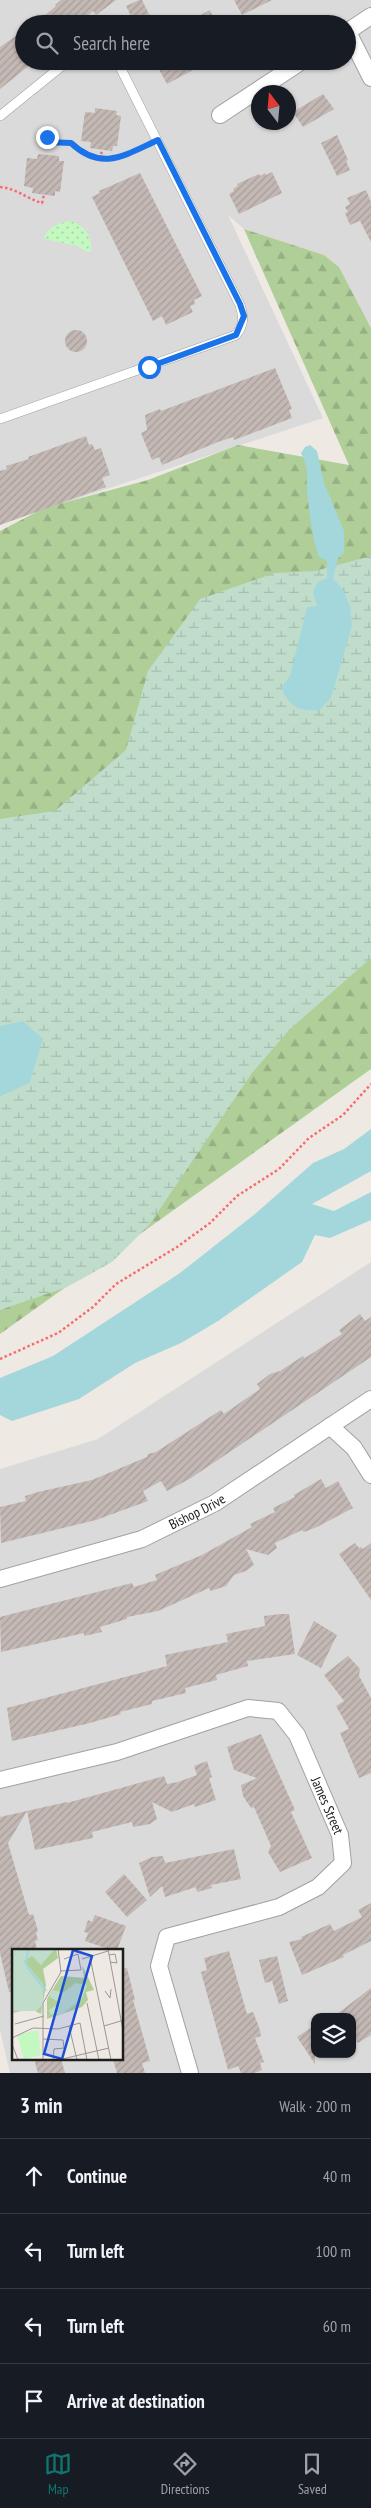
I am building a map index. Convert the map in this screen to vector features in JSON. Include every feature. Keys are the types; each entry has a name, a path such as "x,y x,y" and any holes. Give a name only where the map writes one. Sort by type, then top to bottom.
{"street":[{"path":"356,26 371,16"},
{"path":"356,49 371,78"},
{"path":"220,115 288,70"},
{"name":"Bishop Drive","path":"0,1579 142,1539 215,1503 371,1398"},
{"path":"330,1426 354,1448 371,1475"},
{"name":"James Street","path":"0,1780 117,1752 248,1708 278,1711 297,1735 340,1835 343,1863 318,1887 279,1907 167,1937 159,1966 190,2073"}],"lane":[{"path":"0,116 57,70"},
{"path":"0,419 236,335 240,329 244,316 240,304 122,70"}],"path":[{"path":"47,137 47,142 71,143 82,153 100,159 113,160 158,140"},
{"path":"100,159 102,150"},
{"path":"0,187 14,189 31,200 42,203 44,195"},
{"path":"0,1359 58,1333 93,1306 116,1284 177,1247 210,1223 237,1196 279,1169 309,1138 344,1115 371,1084"}],"shaded area":[{"path":"0,0 371,0 371,328 339,267 324,255 244,229 228,215 323,418 0,524"},
{"path":"371,1262 371,2073 10,2073 0,2030 0,1469 98,1439"}],"green space":[{"path":"72,221 81,226 89,236 91,251 88,252 77,246 45,239 44,236 53,227 63,222"},
{"path":"244,229 324,255 339,267 371,328 371,1069 0,1334 0,531 44,508 148,480 238,445 349,465"},
{"path":"371,556 371,958 289,1030 252,1073 149,1225 112,1262 67,1287 0,1310 0,1096 30,1082 0,1026 0,819 55,811 126,750 148,671 200,599 275,573 315,571"}],"water":[{"path":"310,445 317,451 324,483 344,531 344,553 338,558 333,579 343,589 350,606 352,626 331,698 319,710 300,709 291,703 281,688 290,676 307,607 317,606 313,592 318,582 327,578 327,561 319,557 313,533 307,491 307,468 301,453 305,447"},
{"path":"23,1021 43,1039 30,1082 0,1096 0,1026"},
{"path":"371,1129 371,1171 312,1204 334,1211 371,1192 371,1220 330,1238 315,1235 302,1262 218,1321 181,1343 135,1363 79,1399 12,1421 0,1415 0,1378 53,1356 180,1273 255,1214 313,1163 344,1149"}],"building":[{"path":"61,0 116,0 96,15 93,11 88,15 46,15"},
{"path":"142,0 150,15 130,15 126,6"},
{"path":"234,0 272,0 242,15"},
{"path":"210,10 212,15 201,15"},
{"path":"15,36 15,70 24,70 0,89 0,47"},
{"path":"159,70 193,70 167,84"},
{"path":"323,94 334,109 303,127 296,116 296,110"},
{"path":"95,108 117,111 116,115 121,116 117,146 113,146 112,151 90,148 91,142 81,141 85,112 95,113"},
{"path":"337,135 348,160 346,161 350,170 337,176 321,143"},
{"path":"38,154 59,156 59,161 64,161 60,192 55,191 55,196 32,193 33,188 24,186 27,158 37,159"},
{"path":"272,172 282,193 239,214 229,194 238,186 237,184 259,174 260,176"},
{"path":"140,173 202,296 194,300 195,304 190,306 193,312 166,325 162,316 153,321 92,197 100,193 99,191"},
{"path":"366,190 371,202 371,242 360,221 350,225 345,213 348,212 345,207 350,204 347,198"},
{"path":"76,330 84,333 87,341 84,349 76,352 68,349 65,341 68,333"},
{"path":"275,368 292,409 289,410 292,418 234,440 233,437 218,442 162,465 159,457 152,460 141,433 147,430 145,415 160,409 161,411"},
{"path":"86,436 89,445 92,444 95,450 101,448 110,475 102,478 106,487 0,525 0,471 7,469 6,466 29,459 28,457"},
{"path":"360,1314 365,1321 371,1317 371,1357 191,1478 167,1491 161,1481 143,1491 148,1501 96,1520 1,1543 0,1507 26,1501 25,1496 38,1492 92,1480 147,1457 148,1454 156,1452 221,1410 224,1414 260,1389 257,1384 270,1374 280,1371 303,1356 305,1358 342,1334 339,1330"},
{"path":"321,1479 326,1488 338,1481 353,1508 317,1527 304,1532 302,1530 275,1543 277,1548 268,1555 246,1549 254,1565 246,1571 234,1575 226,1586 211,1591 209,1588 158,1611 127,1617 127,1619 100,1627 102,1632 84,1636 84,1633 1,1652 0,1617 132,1583 134,1587 157,1580 155,1575 202,1555 252,1527 250,1524 275,1512 273,1508 295,1497 294,1495"},
{"path":"355,1543 359,1548 363,1549 371,1543 371,1600 339,1554"},
{"path":"289,1614 295,1654 247,1661 248,1666 216,1675 217,1680 185,1688 186,1693 152,1701 152,1704 120,1712 121,1714 90,1723 12,1741 7,1708 167,1666 165,1655 228,1642 226,1634 265,1626 264,1616"},
{"path":"314,1621 337,1635 321,1668 297,1655"},
{"path":"348,1656 360,1669 359,1676 371,1698 371,1773 359,1778 340,1733 349,1729 336,1706 344,1701 324,1675"},
{"path":"261,1734 295,1810 291,1812 312,1858 280,1872 268,1852 271,1846 254,1807 251,1808 243,1796 241,1785 257,1778 234,1770 227,1747"},
{"path":"207,1761 212,1777 209,1778 216,1800 195,1807 194,1804 172,1812 152,1802 157,1819 150,1824 133,1827 132,1822 92,1832 93,1838 35,1850 27,1811 8,1843 29,1915 33,1914 38,1931 36,1933 38,1940 35,1941 37,1949 12,1949 12,1991 9,1992 0,1953 0,1817 67,1802 67,1803 164,1776 167,1784 178,1782 197,1775 194,1766"},
{"path":"234,1849 241,1879 211,1885 212,1888 197,1892 196,1887 165,1897 162,1886 150,1897 139,1863 152,1857 163,1856 165,1863"},
{"path":"124,1874 147,1900 127,1917 105,1892"},
{"path":"371,1903 371,1941 343,1955 344,1957 302,1975 289,1942 302,1939 301,1937 330,1924 334,1931 362,1917 358,1910"},
{"path":"95,1915 126,1926 117,1949 108,1949 85,1941 88,1933 84,1932 88,1920 92,1922"},
{"path":"229,1951 247,2014 253,2012 261,2036 255,2038 264,2062 260,2063 262,2070 255,2073 241,2073 238,2066 228,2070 201,1972 207,1970 204,1958"},
{"path":"277,1956 288,2001 279,2004 272,1981 265,1983 259,1960"},
{"path":"127,1968 135,2000 133,2000 150,2061 142,2063 145,2073 117,2073 113,2060 124,2060 124,1969"},
{"path":"371,1988 371,2035 358,2043 356,2041 356,2013 338,2013"},
{"path":"311,2028 311,2058 297,2037"},
{"path":"34,2060 61,2060 65,2073 38,2073"}],"route":[{"path":"47,137 47,142 71,143 82,153 97,158 113,160 158,140 240,304 244,316 236,335 149,367"}]}
